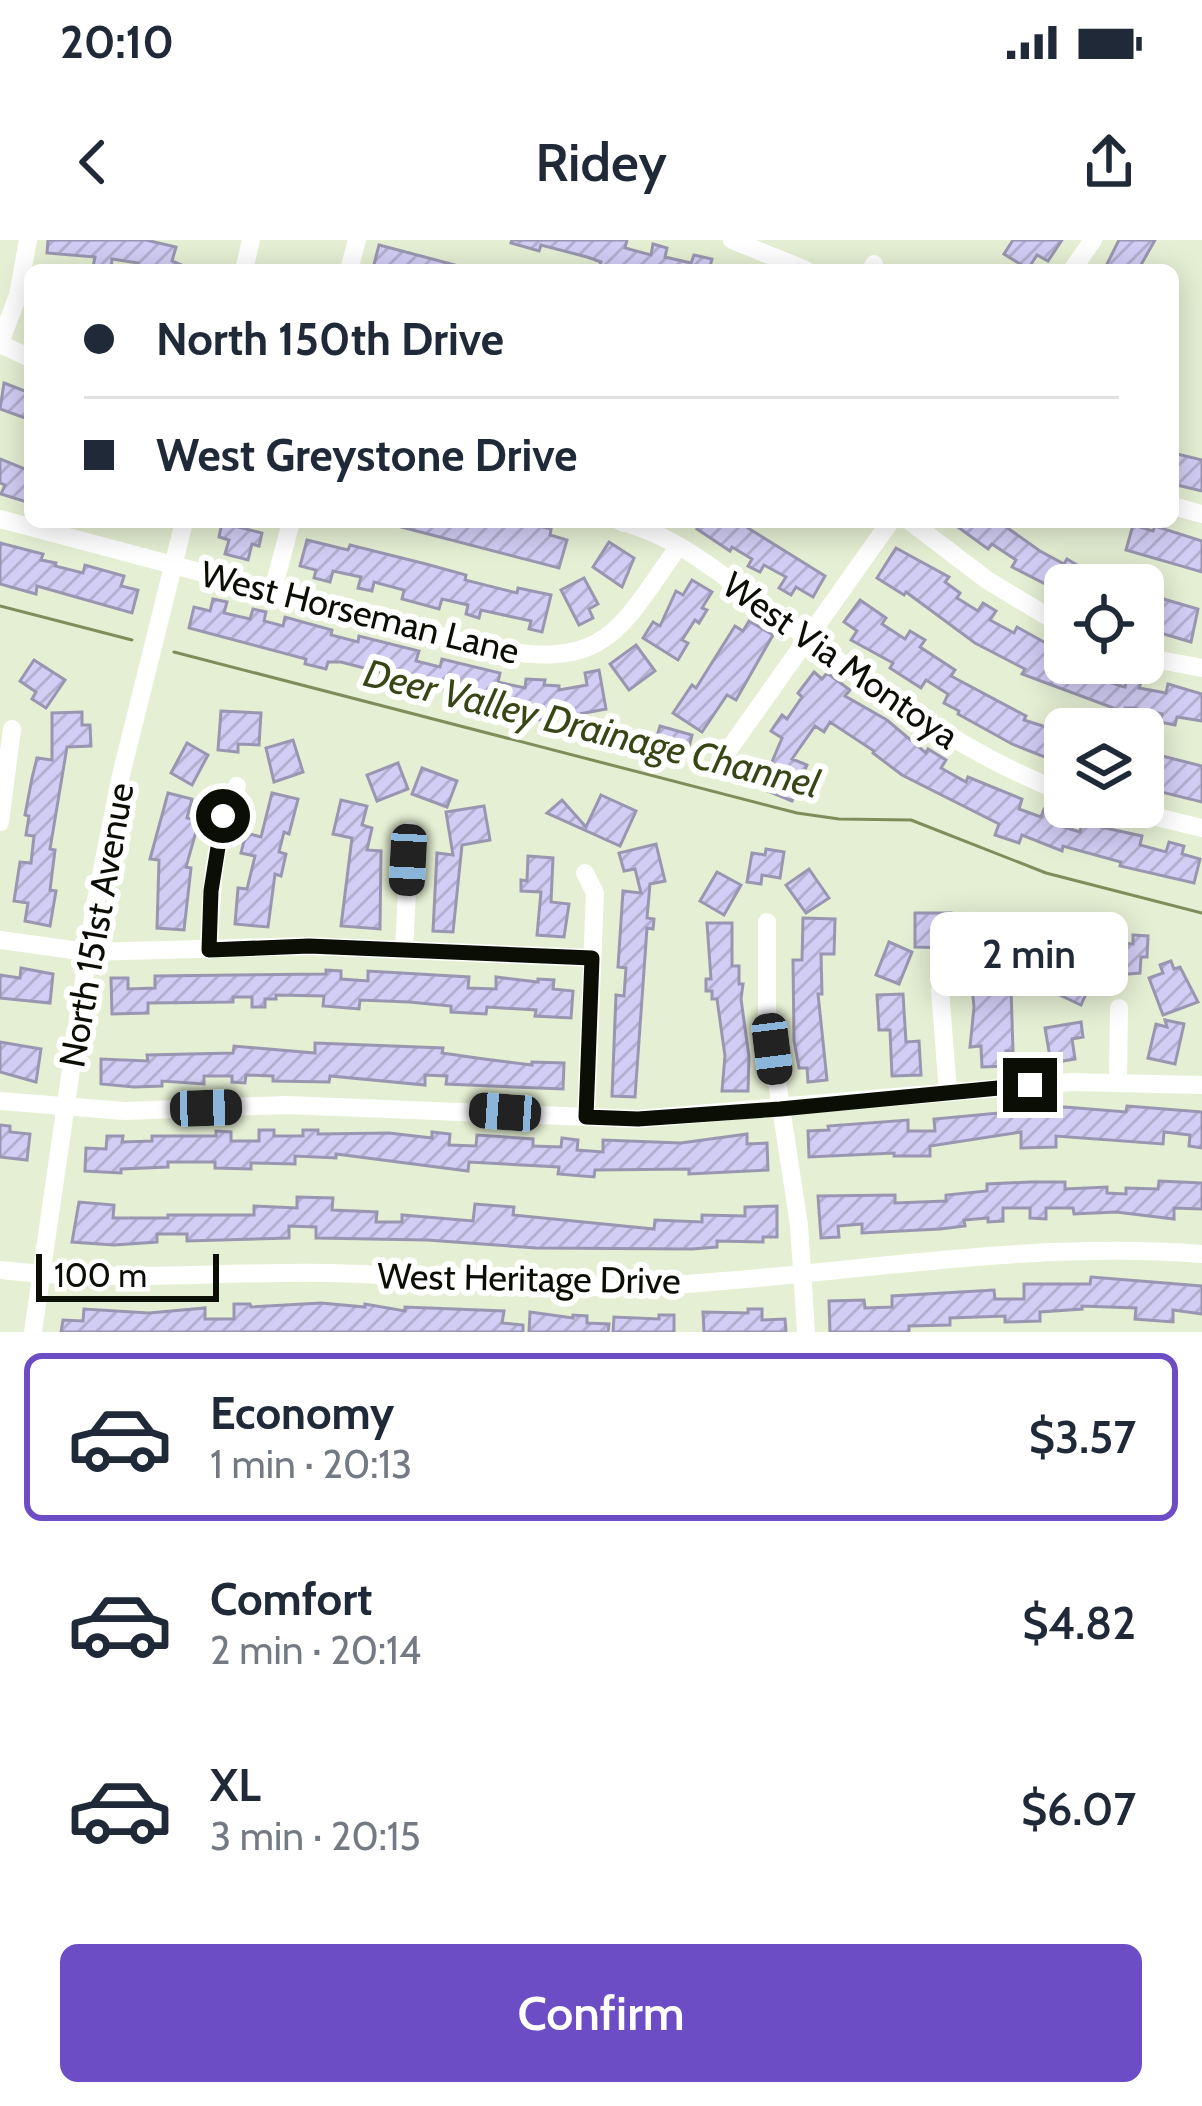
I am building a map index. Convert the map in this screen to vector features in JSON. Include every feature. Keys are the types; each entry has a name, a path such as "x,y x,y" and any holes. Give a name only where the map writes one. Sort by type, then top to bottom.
{"street":[{"path":"0,344 17,296 28,240"},
{"path":"732,240 791,264"},
{"name":"West Horseman Lane","path":"34,528 482,647 555,657 611,637 678,547"},
{"name":"North 151st Avenue","path":"34,1332 87,952 121,775 183,528"},
{"path":"273,590 289,528"},
{"name":"West Via Montoya","path":"642,528 678,547 963,747 1044,784"},
{"path":"727,752 886,528"},
{"path":"919,528 987,580 1044,614"},
{"path":"1164,661 1202,668"},
{"path":"0,822 12,729"},
{"path":"209,950 211,891 223,816 237,787"},
{"path":"1164,819 1202,828"},
{"path":"404,950 410,831"},
{"path":"585,873 595,892 586,1117"},
{"path":"767,922 767,1016 803,1273 806,1332"},
{"path":"0,940 87,952 309,946 592,958"},
{"path":"940,991 948,1092"},
{"path":"1118,1082 1119,1008"},
{"path":"0,1101 124,1111 286,1105 638,1119 948,1092 1118,1082 1202,1085"},
{"name":"West Heritage Drive","path":"0,1270 145,1278 331,1273 580,1287 653,1286 1074,1251 1202,1254"}],"building":[{"path":"48,240 146,240 176,247 172,261 179,264 112,259 112,264 94,264 95,257 47,253"},
{"path":"627,240 625,248 651,255 653,244 667,248 665,257 691,263 694,255 712,259 711,264 600,264 541,245 539,251 511,243"},
{"path":"1013,240 1062,240 1048,261 1037,255 1031,264 1020,264 1004,254"},
{"path":"1119,240 1155,240 1141,264 1107,264"},
{"path":"379,245 451,264 374,264"},
{"path":"4,383 24,391 24,418 0,409"},
{"path":"1179,454 1202,460 1202,491 1179,485"},
{"path":"0,459 24,469 24,501 1,494 5,485 0,483"},
{"path":"221,528 262,533 259,546 252,544 248,560 225,554 229,540 219,537"},
{"path":"405,528 551,529 550,535 567,540 559,568"},
{"path":"748,528 825,576 813,597 796,587 791,595 779,588 786,577 764,565 760,572 748,566 752,559 697,529"},
{"path":"959,528 1007,528 1064,564 1044,564 1044,583 1012,567 1016,560 992,544 988,549"},
{"path":"1132,528 1161,528 1202,541 1202,572 1126,550"},
{"path":"307,540 426,564 517,593 518,588 551,595 542,632 529,629 531,621 481,610 479,618 466,614 468,605 442,599 439,609 402,599 404,590 374,582 372,591 358,588 361,577 333,571 330,582 314,578 316,570 300,566"},
{"path":"609,542 634,558 622,587 593,567"},
{"path":"0,543 43,554 41,560 55,566 83,573 85,565 124,576 121,586 138,590 132,613 37,586 36,594 0,584"},
{"path":"896,548 949,577 945,582 960,593 957,598 978,611 983,603 996,611 990,620 1014,633 1017,627 1044,642 1044,682 1022,674 1025,669 975,643 906,592 877,578"},
{"path":"584,578 598,604 589,609 593,618 579,625 561,590"},
{"path":"692,580 712,592 699,623 695,620 682,640 688,643 678,660 643,638 653,622 660,626 676,591 683,595"},
{"path":"213,599 227,602 224,613 250,619 253,609 266,612 264,621 283,626 285,617 358,642 359,636 419,651 416,661 440,667 442,659 500,673 498,682 525,688 526,679 545,680 544,685 559,686 559,690 587,685 585,673 599,670 606,709 574,715 547,711 547,720 524,719 524,714 478,703 479,698 428,685 427,692 397,685 399,677 341,662 328,662 326,669 305,664 306,659 189,628 194,607 210,611"},
{"path":"1164,599 1198,609 1191,642 1164,634"},
{"path":"860,600 886,618 882,624 905,639 910,631 925,640 920,647 955,670 951,676 1026,716 1024,720 1044,726 1044,757 958,714 944,703 948,694 926,680 921,688 890,668 893,663 851,640 857,631 844,622"},
{"path":"749,621 773,635 736,700 727,695 702,732 673,713 692,685 696,688 735,626 743,631"},
{"path":"636,645 655,671 629,690 610,664"},
{"path":"34,660 65,680 46,708 32,699 36,692 20,681"},
{"path":"814,672 822,679 827,673 850,690 845,696 887,720 926,753 928,749 946,760 941,768 966,782 968,777 1022,799 1019,809 1041,817 1044,809 1044,828 1080,832 1081,828 1105,828 1142,836 1140,845 1166,852 1169,842 1184,846 1182,854 1200,859 1194,883 1120,866 1121,862 1063,846 1062,851 1022,835 1019,843 995,835 999,824 902,775 830,722 824,732 815,726 792,759 807,765 792,801 751,784 759,764 769,769 782,738 771,731 782,715 787,719 802,697 798,693"},
{"path":"1049,684 1140,684 1139,688 1166,693 1168,684 1202,694 1202,721 1177,717 1175,725 1164,723 1164,708 1113,708"},
{"path":"221,711 261,713 259,745 238,744 238,752 218,750"},
{"path":"82,712 82,725 90,725 91,746 67,747 50,849 55,850 50,890 56,891 50,926 25,921 28,903 14,901 20,862 31,863 34,836 26,835 29,816 25,815 37,758 52,760 52,713"},
{"path":"660,726 692,735 676,768 650,760"},
{"path":"293,740 303,772 274,782 266,748"},
{"path":"187,743 208,755 192,785 171,773"},
{"path":"1164,756 1202,766 1202,802 1164,793"},
{"path":"398,763 408,789 377,801 367,775"},
{"path":"422,768 457,781 447,807 412,794"},
{"path":"168,793 192,799 187,818 199,821 186,867 191,868 184,930 157,928 159,860 150,859"},
{"path":"272,793 298,799 279,852 286,854 281,876 275,874 268,927 235,924 238,888 247,889 255,856 241,853 246,833 261,837"},
{"path":"601,795 636,811 620,846 547,813 562,800 586,827"},
{"path":"341,800 367,806 362,825 372,828 367,850 381,851 380,929 341,926 352,838 333,834"},
{"path":"484,806 490,840 462,845 453,932 433,931 437,853 453,855 446,812"},
{"path":"656,844 665,881 650,884 647,918 654,919 653,929 647,928 635,1097 612,1096 616,995 624,996 626,968 618,967 623,891 641,893 635,869 624,871 619,853"},
{"path":"766,849 784,852 780,878 762,875 761,884 747,882 752,853 765,855"},
{"path":"528,856 553,858 551,902 569,904 564,937 537,935 541,892 521,891 521,880 527,881"},
{"path":"809,869 829,898 806,913 786,885"},
{"path":"717,872 741,885 724,915 700,901"},
{"path":"915,913 951,913 951,948 915,947"},
{"path":"803,918 835,919 834,954 821,954 822,994 818,994 827,1080 808,1082 807,1068 799,1068 794,1040 793,960 802,960"},
{"path":"707,923 732,923 732,966 739,966 739,984 743,984 748,1091 722,1091 725,1056 717,999 706,991 706,979 711,979"},
{"path":"978,933 1012,964 1001,973 1001,989 1011,989 1013,1051 1006,1051 1007,1066 982,1067 981,1046 970,1047 974,1007 970,966 974,963 961,948"},
{"path":"1133,935 1148,936 1140,973 1102,976 1104,942 1133,944"},
{"path":"889,942 912,952 899,984 876,975"},
{"path":"1060,956 1096,972 1081,1005 1045,988"},
{"path":"1171,961 1174,969 1180,967 1198,1002 1163,1015 1149,978 1163,973 1160,965"},
{"path":"21,968 53,974 50,1003 0,998 0,975 20,978"},
{"path":"326,970 341,971 341,979 368,981 368,971 469,977 468,988 496,989 496,977 554,980 553,989 573,991 571,1018 487,1007 486,1014 451,1012 451,1006 409,1002 360,1000 359,1009 323,1006 324,996 276,995 276,999 265,999 265,1007 252,1007 252,997 233,997 233,1002 148,1003 148,1013 112,1014 111,978 128,978 128,989 155,988 155,976 326,974"},
{"path":"903,994 906,1042 919,1041 921,1075 892,1076 890,1030 879,1030 877,995"},
{"path":"1165,1020 1184,1024 1175,1064 1148,1058 1156,1024 1167,1027"},
{"path":"1081,1022 1083,1037 1072,1039 1075,1059 1051,1063 1045,1028"},
{"path":"0,1042 41,1049 36,1082 0,1072"},
{"path":"315,1043 443,1048 442,1053 532,1065 564,1063 563,1089 446,1084 447,1076 425,1075 425,1085 330,1076 329,1082 273,1081 273,1076 246,1075 245,1083 232,1082 232,1076 204,1076 204,1084 101,1084 101,1059 148,1061 147,1055 233,1053 234,1046 315,1053"},
{"path":"1127,1106 1202,1112 1202,1148 1189,1146 1190,1135 1164,1132 1163,1144 1056,1136 1056,1147 1021,1148 1021,1132 930,1146 930,1156 809,1157 808,1131 829,1130 828,1126 908,1120 908,1131 935,1131 934,1119 1065,1107 1126,1112"},
{"path":"0,1125 10,1126 10,1132 30,1134 27,1160 0,1157"},
{"path":"259,1130 274,1130 274,1136 303,1136 303,1130 318,1130 318,1134 432,1138 432,1132 450,1134 449,1145 476,1146 477,1135 533,1139 533,1146 561,1147 562,1138 578,1140 577,1150 603,1152 603,1140 681,1143 747,1134 747,1144 767,1143 768,1170 689,1174 689,1169 595,1170 594,1177 558,1174 559,1167 469,1162 468,1171 336,1154 336,1158 295,1156 295,1164 251,1163 251,1169 215,1168 215,1162 168,1162 168,1167 121,1169 121,1173 85,1171 86,1148 106,1149 107,1136 123,1136 122,1142 152,1141 152,1136 216,1136 216,1131 231,1132 231,1141 259,1141"},
{"path":"1159,1181 1202,1183 1202,1209 1174,1208 1174,1219 1046,1208 1046,1219 1030,1218 1030,1208 1003,1208 1003,1221 964,1220 965,1226 862,1233 862,1224 838,1226 839,1237 821,1238 818,1196 895,1195 895,1203 946,1201 946,1195 987,1191 987,1184 1030,1182 1065,1182 1065,1189 1107,1187 1107,1193 1126,1194 1126,1188 1158,1189"},
{"path":"297,1197 333,1198 332,1210 377,1212 376,1222 402,1222 402,1215 473,1221 475,1204 514,1207 513,1215 654,1229 655,1220 702,1222 702,1215 745,1216 745,1207 777,1206 777,1237 763,1237 763,1242 717,1241 717,1247 692,1249 536,1248 316,1238 316,1227 289,1226 289,1238 187,1241 187,1234 157,1234 157,1242 72,1242 79,1202 114,1205 113,1218 168,1218 254,1215 254,1206 297,1208"},
{"path":"1091,1277 1202,1286 1202,1314 1173,1310 1173,1322 1135,1319 1136,1308 1082,1306 1040,1312 1040,1321 1005,1322 1005,1316 950,1318 950,1325 909,1326 909,1332 830,1332 829,1301 864,1300 865,1308 892,1307 892,1296 994,1290 995,1299 1024,1299 1024,1284 1090,1284"},
{"path":"321,1303 405,1311 405,1307 504,1311 502,1323 523,1325 523,1332 61,1332 63,1320 83,1321 84,1309 149,1313 205,1308 205,1319 234,1319 234,1304"},
{"path":"748,1309 762,1309 762,1320 785,1319 786,1332 704,1332 703,1312 748,1313"},
{"path":"530,1312 587,1316 587,1323 609,1324 608,1332 529,1332"},
{"path":"659,1315 674,1315 674,1332 613,1332 614,1317 659,1319"}],"waterway":[{"name":"Deer Valley Drainage Channel","path":"0,606 132,640"},
{"name":"Deer Valley Drainage Channel","path":"174,652 797,813 911,820 1046,873 1202,913"}],"route":[{"path":"223,816 211,891 209,950 309,946 592,958 586,1117 638,1119 780,1109 1030,1085"}]}
